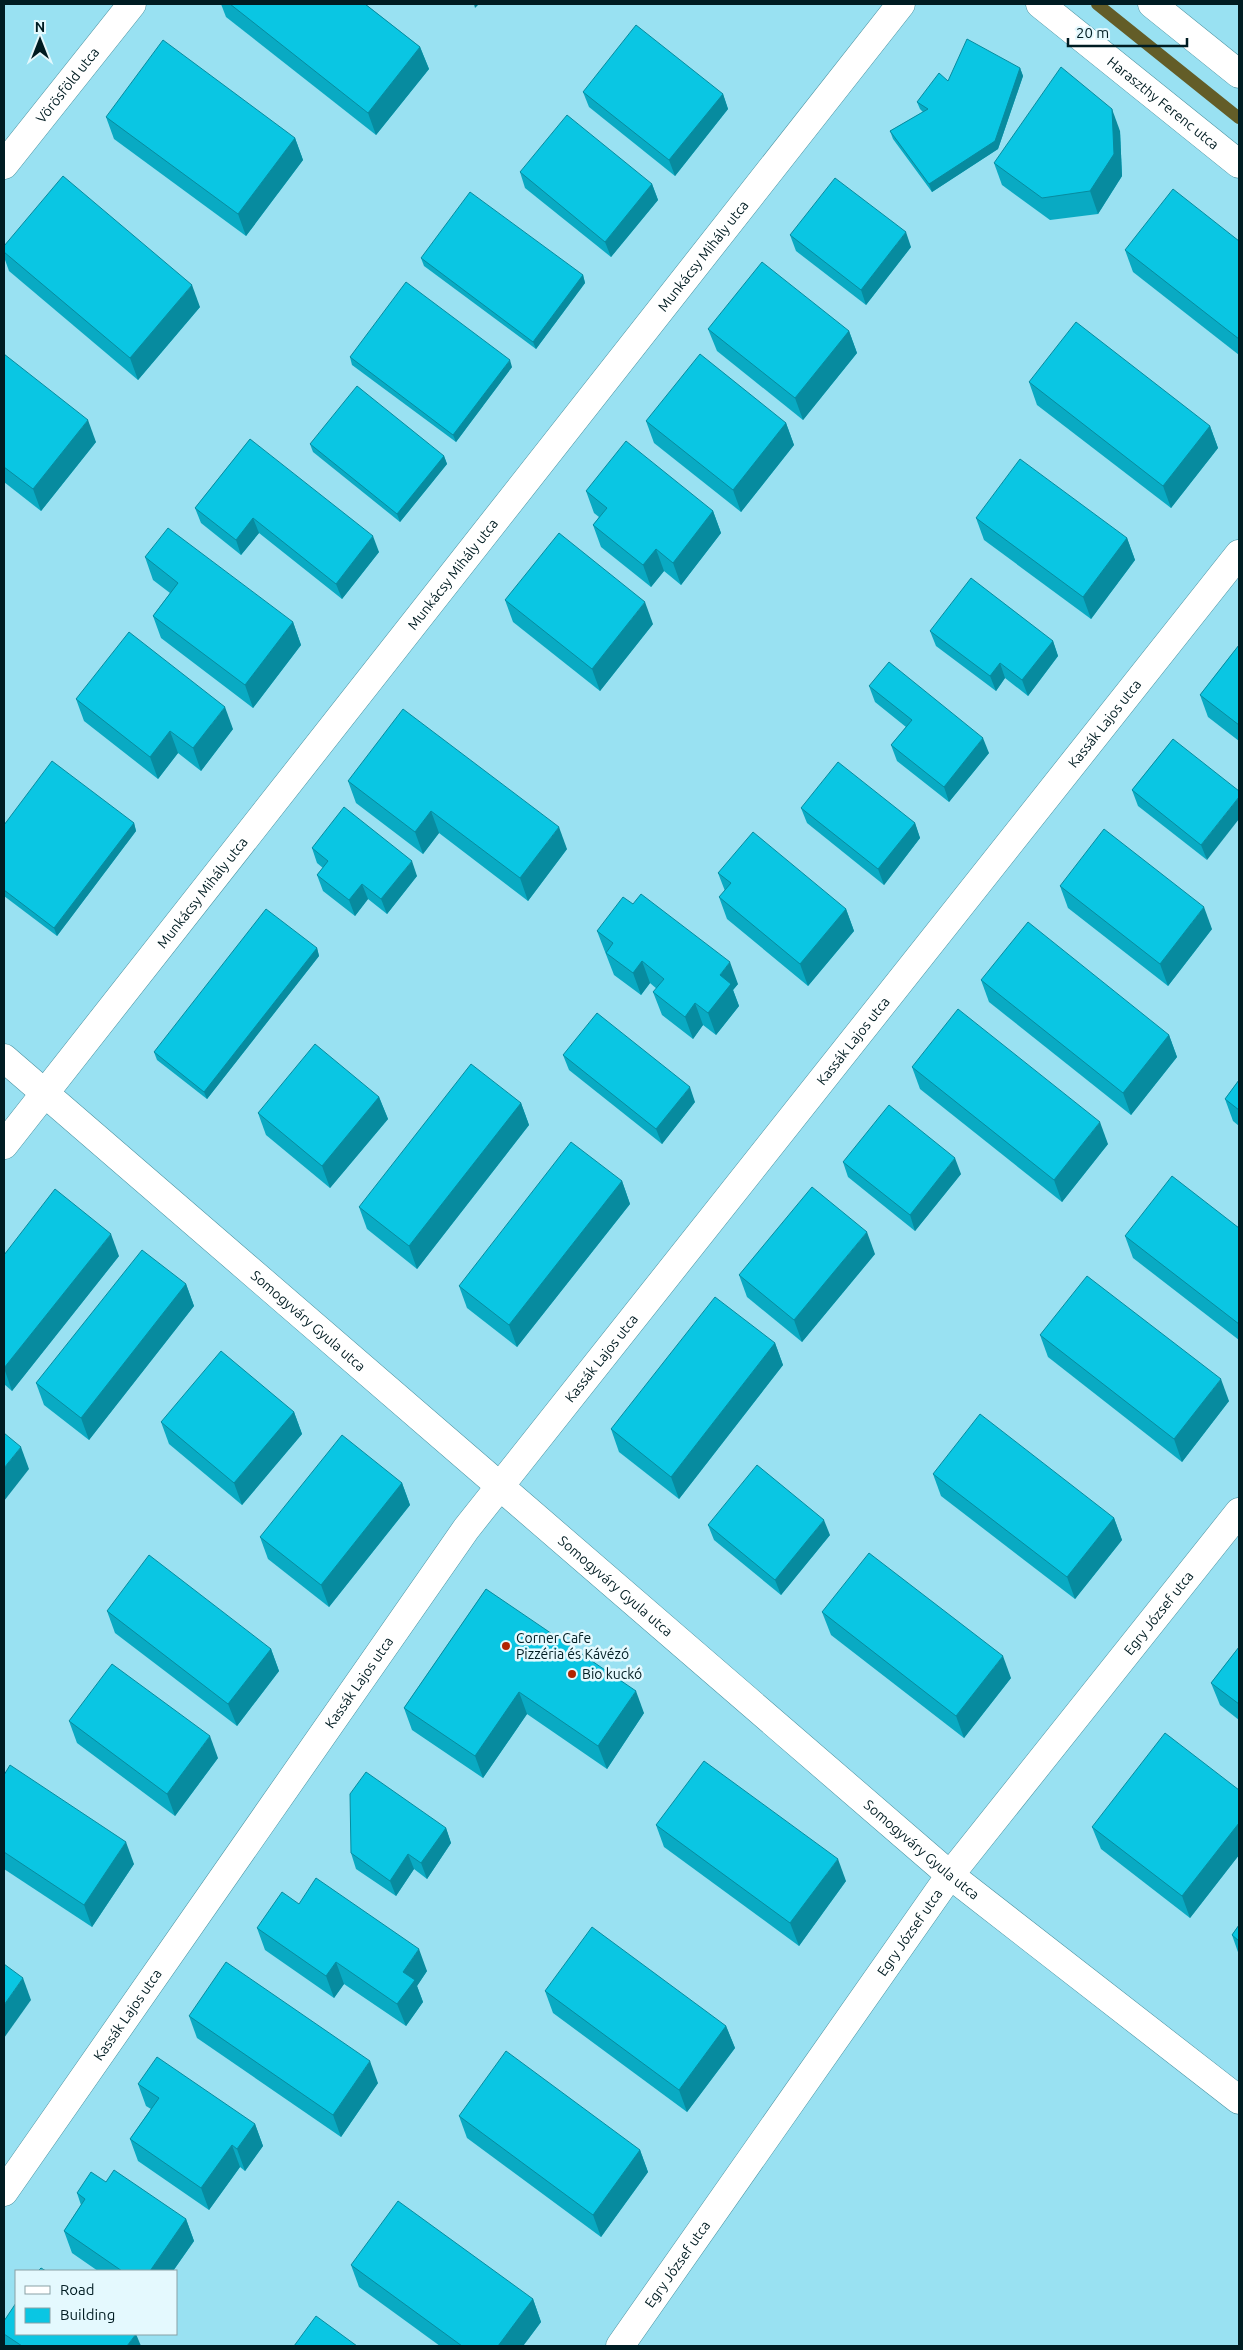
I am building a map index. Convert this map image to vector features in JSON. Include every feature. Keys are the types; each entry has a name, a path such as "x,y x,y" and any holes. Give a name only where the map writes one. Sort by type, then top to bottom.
{"street":[{"name":"Vörösföld utca","path":"4,165 132,4"},
{"name":"Munkácsy Mihály utca","path":"4,1145 901,4"},
{"name":"Haraszthy Ferenc utca","path":"1040,4 1239,164"},
{"path":"1152,4 1239,74"},
{"name":"Kassák Lajos utca","path":"4,2192 466,1529 1239,554"},
{"name":"Somogyváry Gyula utca","path":"4,1058 502,1485 950,1875 1239,2100"},
{"name":"Egry József utca","path":"620,2346 950,1875 1239,1512"}],"building":[{"path":"230,4 365,4 420,47 368,113"},
{"path":"636,25 723,94 669,160 583,92"},
{"path":"967,39 1020,68 995,141 929,184 890,131 928,109 917,102 939,73 948,81"},
{"path":"163,40 295,138 238,214 106,117"},
{"path":"1061,67 1112,109 1114,154 1090,191 1042,198 994,163"},
{"path":"567,115 652,184 605,242 520,172"},
{"path":"63,176 192,285 130,358 4,252 4,246"},
{"path":"835,178 906,232 861,290 790,235"},
{"path":"1173,189 1239,241 1239,339 1125,250"},
{"path":"470,192 583,275 533,342 421,258"},
{"path":"762,262 849,331 795,398 708,329"},
{"path":"406,282 510,360 453,435 350,357"},
{"path":"1076,322 1210,426 1163,486 1029,382"},
{"path":"4,354 88,420 33,489 4,467"},
{"path":"700,354 786,423 733,490 646,421"},
{"path":"357,386 444,456 397,514 310,444"},
{"path":"250,439 373,536 336,584 253,518 236,540 195,508"},
{"path":"626,441 713,511 673,563 656,549 643,565 593,525 607,508 586,491"},
{"path":"1020,459 1127,538 1083,597 976,518"},
{"path":"168,528 293,622 245,685 153,616 178,583 145,557"},
{"path":"559,533 645,602 592,669 505,600"},
{"path":"971,578 1053,641 1022,680 1000,663 990,676 930,631"},
{"path":"129,632 225,707 193,748 170,731 150,757 76,699"},
{"path":"1239,645 1239,725 1200,695"},
{"path":"889,662 983,738 944,787 891,745 912,720 869,686"},
{"path":"403,709 559,827 520,878 431,811 415,832 348,781"},
{"path":"1173,739 1239,791 1239,797 1201,845 1132,790"},
{"path":"52,761 134,823 54,928 4,890 4,825"},
{"path":"838,762 915,823 878,869 801,808"},
{"path":"344,807 412,861 381,899 362,884 349,900 317,875 328,861 312,848"},
{"path":"1104,829 1204,907 1160,964 1060,886"},
{"path":"753,832 846,909 800,964 719,897 731,883 718,873"},
{"path":"641,894 730,962 720,975 731,984 708,1013 695,1003 685,1017 653,992 664,979 642,961 633,973 606,953 613,943 597,931 623,897 633,904"},
{"path":"266,909 317,948 204,1092 154,1052"},
{"path":"1028,922 1169,1035 1123,1093 981,980"},
{"path":"958,1009 1100,1122 1054,1180 912,1067"},
{"path":"597,1013 690,1087 656,1129 563,1055"},
{"path":"315,1044 379,1097 322,1166 258,1113"},
{"path":"471,1064 521,1103 409,1246 359,1207"},
{"path":"1239,1080 1239,1110 1225,1099"},
{"path":"889,1105 955,1158 910,1215 843,1162"},
{"path":"571,1142 622,1181 509,1325 459,1286"},
{"path":"1172,1176 1239,1228 1239,1324 1125,1236"},
{"path":"812,1187 867,1232 794,1320 739,1275"},
{"path":"55,1189 111,1234 4,1368 4,1255"},
{"path":"142,1250 186,1284 81,1418 36,1383"},
{"path":"1087,1276 1221,1379 1174,1439 1040,1335"},
{"path":"715,1297 775,1343 671,1477 611,1429"},
{"path":"221,1351 294,1412 234,1483 161,1422"},
{"path":"980,1414 1114,1518 1067,1577 933,1474"},
{"path":"4,1433 21,1447 4,1468"},
{"path":"342,1435 402,1483 321,1585 260,1537"},
{"path":"757,1465 824,1520 775,1580 708,1525"},
{"path":"869,1553 1003,1656 956,1716 822,1612"},
{"path":"149,1555 271,1649 228,1704 107,1611"},
{"path":"486,1589 636,1691 598,1746 519,1692 475,1756 404,1708"},
{"path":"1239,1647 1239,1704 1211,1683"},
{"path":"112,1664 210,1736 167,1794 69,1721"},
{"path":"1165,1733 1239,1790 1239,1823 1182,1896 1092,1827"},
{"path":"704,1761 838,1859 790,1923 656,1825"},
{"path":"10,1765 126,1842 84,1905 4,1852 4,1775"},
{"path":"366,1772 446,1828 421,1863 408,1854 390,1881 351,1853 350,1794"},
{"path":"316,1878 419,1949 403,1972 415,1980 397,2004 336,1962 326,1976 257,1928 282,1892 299,1904"},
{"path":"1239,1925 1239,1941 1232,1935"},
{"path":"592,1927 726,2026 679,2090 545,1991"},
{"path":"226,1962 370,2061 333,2115 189,2016"},
{"path":"4,1964 23,1978 4,2005"},
{"path":"506,2051 640,2150 593,2215 459,2116"},
{"path":"157,2057 255,2124 237,2149 232,2145 201,2188 130,2139 159,2098 138,2084"},
{"path":"114,2170 186,2219 151,2270 121,2270 64,2231 85,2199 77,2193 91,2172 106,2182"},
{"path":"398,2201 533,2299 498,2346 462,2346 351,2265"},
{"path":"15,2304 15,2335 135,2335 127,2346 22,2346 4,2334 4,2321"},
{"path":"316,2316 357,2346 294,2346"}],"waterway":[{"path":"1097,4 1239,118"}],"place":[{"name":"Corner Cafe Pizzéria és Kávézó","path":"506,1646"},
{"name":"Bio kuckó","path":"572,1674"}]}
